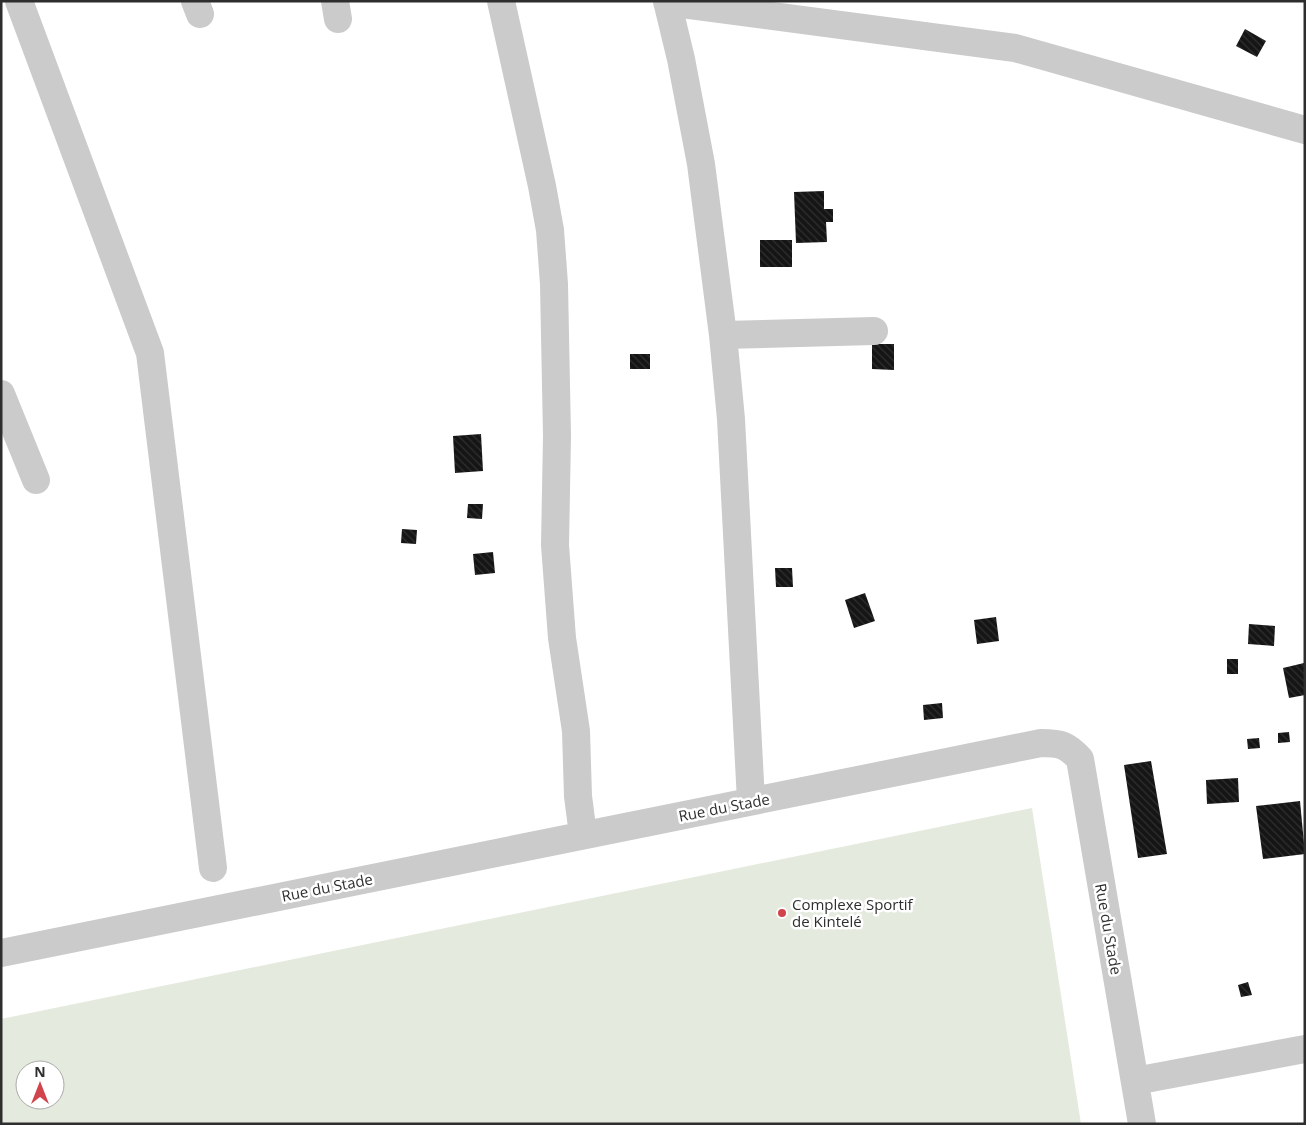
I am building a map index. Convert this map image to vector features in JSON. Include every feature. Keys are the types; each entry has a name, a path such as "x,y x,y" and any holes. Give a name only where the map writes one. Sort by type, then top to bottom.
{"street":[{"path":"19,1 150,353 213,868"},
{"path":"501,1 550,230 554,284 557,426 554,545 562,638 576,731 578,796 583,835"},
{"path":"751,801 731,419 723,335 701,164 681,59 667,2 1015,48 1305,130"},
{"path":"723,335 874,332"},
{"path":"1,394 36,480"},
{"name":"Rue du Stade","path":"1,953 1041,743 1056,743 1069,748 1080,759 1142,1124"},
{"path":"1135,1082 1305,1049"}],"shaded area":[{"name":"Complexe Sportif de Kintelé","path":"1032,808 1081,1124 1,1124 1,1019"}],"building":[{"path":"1245,29 1266,41 1257,57 1236,46"},
{"path":"824,191 824,209 833,209 833,222 826,222 827,242 796,243 794,192"},
{"path":"760,240 792,240 792,267 760,267"},
{"path":"872,344 894,344 894,370 872,369"},
{"path":"630,354 650,354 650,369 630,369"},
{"path":"481,434 483,471 455,473 453,436"},
{"path":"468,504 483,504 482,519 467,518"},
{"path":"402,529 417,530 416,544 401,543"},
{"path":"493,552 495,573 475,575 473,554"},
{"path":"775,568 792,568 793,587 776,587"},
{"path":"865,593 875,621 854,628 845,600"},
{"path":"996,617 999,641 977,644 974,620"},
{"path":"1249,624 1275,626 1274,646 1248,644"},
{"path":"1227,659 1238,659 1238,674 1227,674"},
{"path":"1304,663 1305,695 1289,698 1283,668"},
{"path":"942,703 943,718 924,720 923,705"},
{"path":"1289,732 1290,742 1278,743 1278,733"},
{"path":"1259,738 1260,748 1248,749 1247,739"},
{"path":"1151,761 1167,854 1138,858 1124,765"},
{"path":"1238,778 1239,802 1207,804 1206,780"},
{"path":"1300,801 1305,854 1263,859 1256,806"},
{"path":"1248,982 1252,995 1241,997 1238,985"}],"place":[{"name":"Complexe Sportif de Kintelé","path":"782,913"}]}
